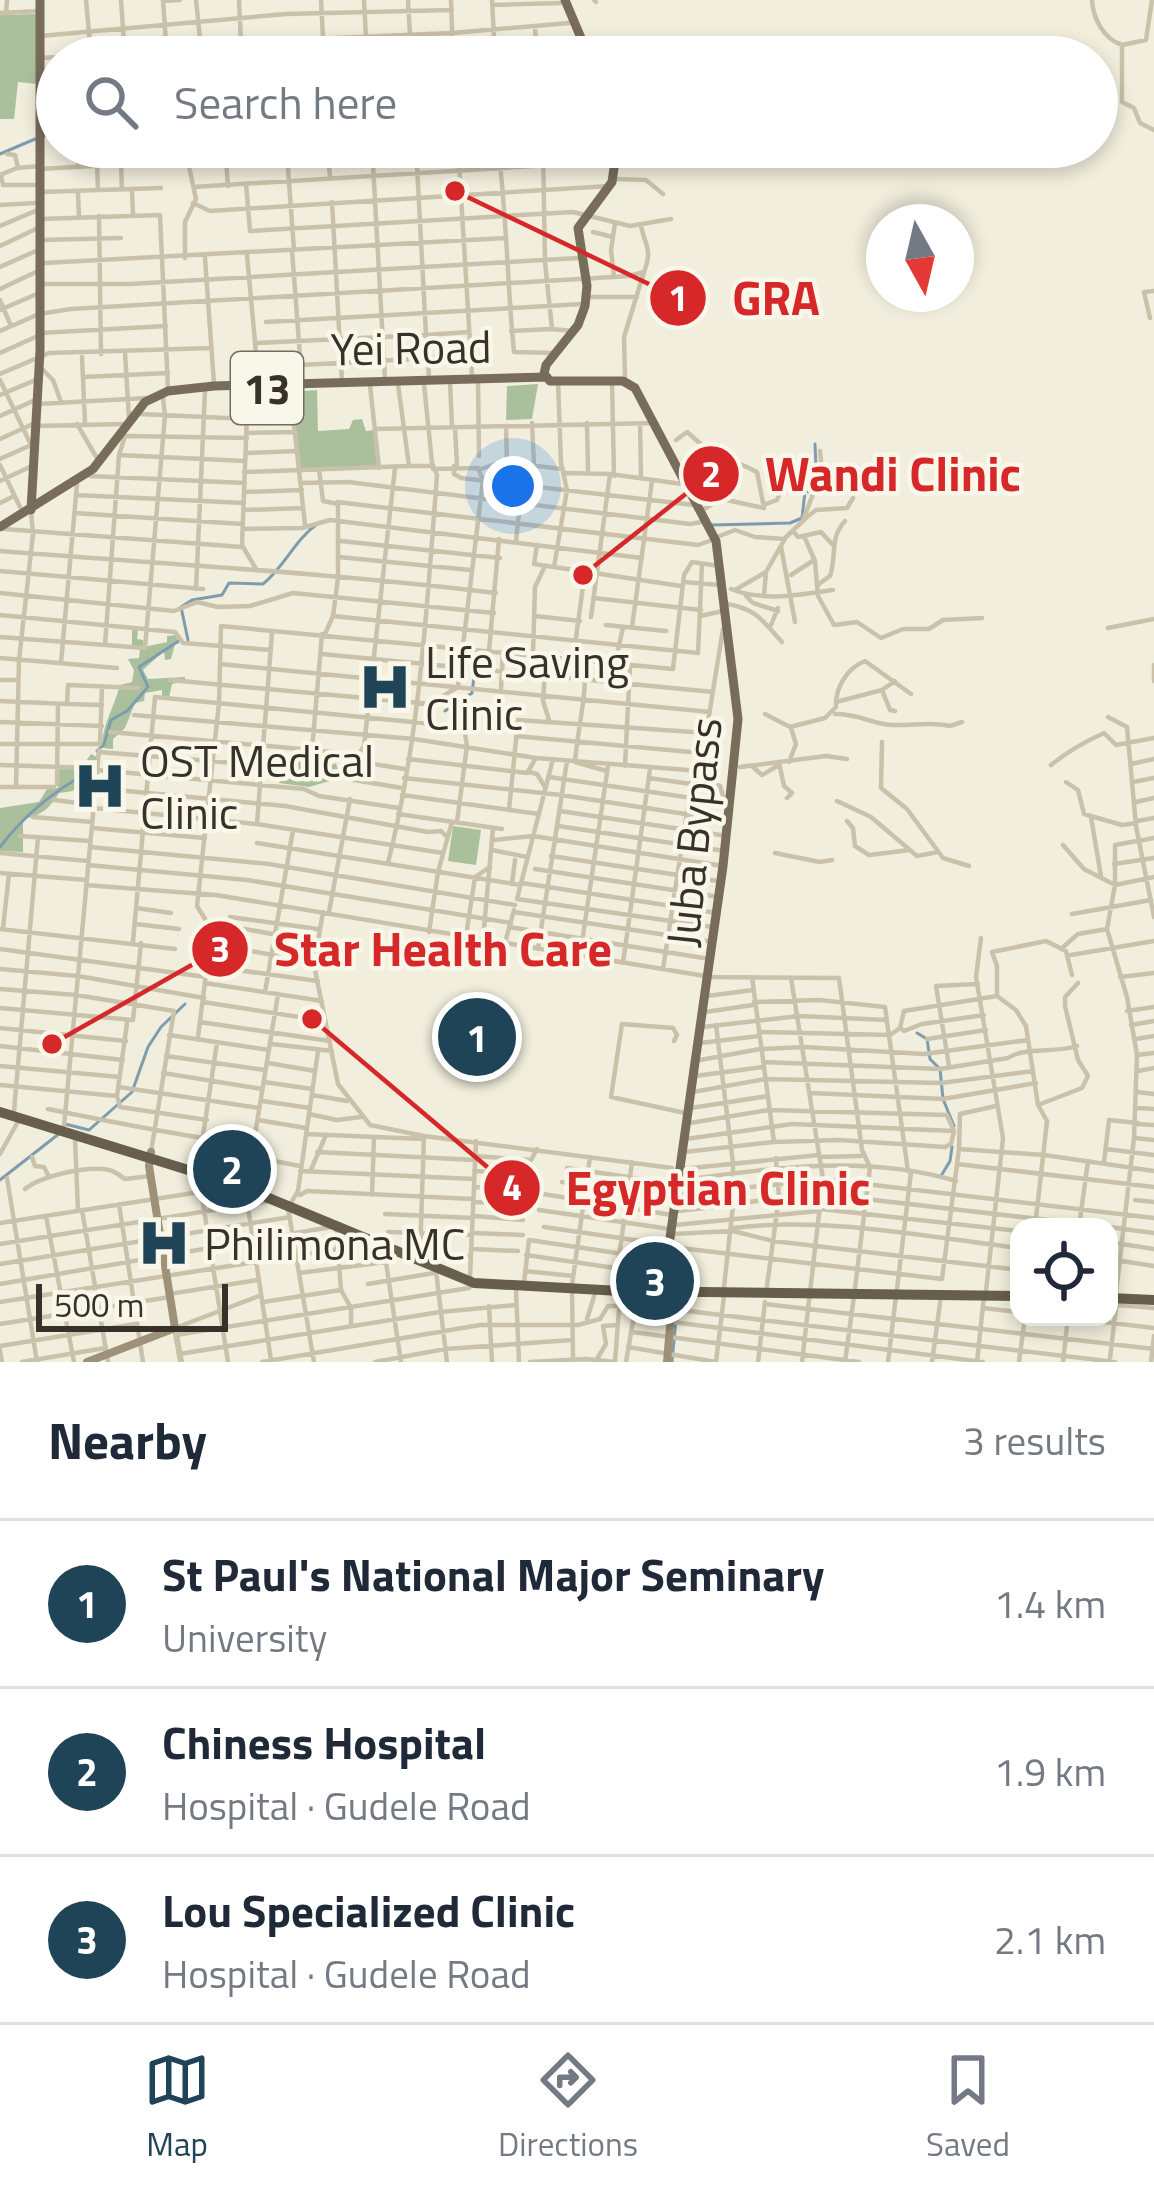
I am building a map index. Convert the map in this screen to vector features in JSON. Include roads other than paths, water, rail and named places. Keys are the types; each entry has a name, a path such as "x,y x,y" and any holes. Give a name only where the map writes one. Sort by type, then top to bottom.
{"highway":[{"path":"8,1112 64,1119 243,1186 335,1227 385,1240 435,1272 472,1280 572,1283 618,1289 638,1298 665,1285 685,1292 724,1289"},
{"path":"8,1112 150,1154"},
{"path":"243,1186 385,1240 472,1280 518,1282"},
{"path":"572,1283 596,1290 665,1285 766,1294 812,1289 984,1298"},
{"path":"896,1291 984,1298 1010,1295"},
{"path":"1118,1296 1154,1301"}],"main road":[{"path":"562,1 577,36"},
{"path":"40,5 40,36"},
{"path":"27,509 38,401 40,168"},
{"path":"551,379 548,368 585,319 590,280 582,228 613,182 615,168"},
{"path":"551,379 546,365 578,325 586,306 578,234 612,182 615,168"},
{"path":"551,379 625,377"},
{"name":"Juba Bypass","path":"625,377 637,385 716,537 729,588 724,624 739,729 703,1028 676,1201"},
{"path":"551,379 612,381"},
{"name":"Yei Road","path":"342,384 551,379"},
{"name":"Yei Road","path":"256,388 475,380"},
{"name":"Juba Bypass","path":"612,381 632,383 704,511"},
{"name":"Yei Road","path":"163,395 302,385"},
{"path":"27,509 76,490 128,426 163,395"},
{"path":"1,529 100,464"},
{"name":"Juba Bypass","path":"665,1285 740,766 743,721 716,537"},
{"path":"87,1362 175,1331 150,1154"},
{"name":"Juba Bypass","path":"667,1359 670,1310 665,1285 670,1246"}],"street":[{"path":"7,0 3,13 40,5"},
{"path":"86,0 90,36"},
{"path":"121,0 123,36"},
{"path":"165,36 163,0 180,0"},
{"path":"196,0 200,36"},
{"path":"239,0 241,36"},
{"path":"321,0 322,36"},
{"path":"364,0 366,35"},
{"path":"409,0 409,34"},
{"path":"451,0 452,36"},
{"path":"1092,0 1095,18 1109,36"},
{"path":"1118,44 1146,40 1152,0"},
{"path":"495,36 492,3 562,1"},
{"path":"40,36 364,11 452,10"},
{"path":"344,36 570,23"},
{"path":"535,27 535,36"},
{"path":"1122,45 1122,102 1134,108 1140,123 1154,130"},
{"path":"7,154 16,155 18,168"},
{"path":"0,637 143,650 154,565 168,373 160,215 79,217 40,206 3,185 0,175 36,167"},
{"path":"97,168 98,190"},
{"path":"121,168 122,189"},
{"path":"185,258 185,222 193,203 190,168"},
{"path":"227,168 228,186"},
{"path":"287,168 302,385"},
{"path":"329,168 330,176"},
{"path":"373,168 385,382"},
{"path":"388,863 417,721 437,475 428,428 418,168"},
{"path":"459,168 479,456"},
{"path":"193,187 511,168"},
{"path":"544,168 545,262 552,329"},
{"path":"500,169 514,352 554,353"},
{"path":"193,203 207,211 523,194 646,180 663,194"},
{"path":"246,184 250,231 463,219 506,211 587,215 641,226 671,219"},
{"path":"131,188 133,214"},
{"path":"0,226 78,190 161,188"},
{"path":"78,190 79,217"},
{"path":"506,211 523,194"},
{"path":"332,202 342,384"},
{"path":"0,205 40,206"},
{"path":"0,246 40,206"},
{"path":"99,216 101,354"},
{"path":"614,278 610,250 615,223"},
{"path":"625,377 624,337 649,245 641,226"},
{"path":"593,232 614,237"},
{"path":"0,268 40,245 121,238"},
{"path":"0,289 41,266 506,238"},
{"path":"247,255 256,388 248,417 242,547 256,569"},
{"path":"0,571 200,589 204,415 211,389 212,347 205,257"},
{"path":"2,309 40,288 579,258"},
{"path":"0,331 39,314 100,308 590,280 644,272"},
{"path":"1150,318 1144,292 1154,291"},
{"path":"266,322 637,297"},
{"path":"0,300 11,326"},
{"path":"0,352 40,334 166,326"},
{"path":"512,331 572,331"},
{"path":"256,343 469,332"},
{"path":"16,787 21,639 33,534 27,509 3,480 0,462 33,444 3,394 0,377 39,361 212,347"},
{"path":"105,645 119,455 128,426 124,353"},
{"path":"82,355 85,423"},
{"path":"301,365 470,356"},
{"path":"39,361 61,402"},
{"path":"84,377 168,373"},
{"path":"3,394 38,379"},
{"path":"551,379 567,490 554,567"},
{"path":"591,617 612,475 612,381"},
{"path":"450,382 455,476 704,511"},
{"path":"370,385 379,468"},
{"path":"398,385 409,466"},
{"path":"290,388 305,527"},
{"path":"0,416 38,401 163,395"},
{"path":"128,426 165,415 248,417 292,412"},
{"path":"532,423 534,466"},
{"path":"587,423 587,472"},
{"path":"640,423 641,479"},
{"path":"375,429 654,423"},
{"path":"0,439 36,424 128,426 161,436 295,432"},
{"path":"76,424 100,464"},
{"path":"506,425 506,463"},
{"path":"676,440 687,432 704,446 757,472 766,504"},
{"path":"119,455 203,459 297,451"},
{"path":"803,520 822,470 820,452"},
{"path":"244,472 409,466 481,470 506,463 688,485"},
{"path":"516,541 524,465"},
{"path":"3,480 32,466"},
{"path":"360,752 395,468"},
{"path":"319,469 322,501 702,545 736,530 783,543"},
{"path":"170,680 417,703 441,700 458,687 481,470"},
{"path":"90,476 245,483"},
{"path":"615,663 635,603 652,481"},
{"path":"244,492 320,482 393,487 689,524"},
{"path":"61,663 76,490 118,499 303,508"},
{"path":"685,542 689,524 722,499 759,507 777,500 778,495"},
{"path":"0,503 14,496"},
{"path":"758,604 764,595 766,572 793,530 816,510 847,508 853,498"},
{"path":"312,751 324,634 333,616 338,578 338,502"},
{"path":"74,513 243,527 305,527 320,520 338,521 642,558"},
{"path":"818,591 832,572 832,545 845,521"},
{"path":"1,529 242,547"},
{"path":"793,530 797,536 836,533"},
{"path":"821,532 832,545"},
{"path":"804,536 814,560 818,591 834,626 857,622 881,638 903,629 929,629 943,620 982,618"},
{"path":"489,651 499,539"},
{"path":"340,541 500,558"},
{"path":"783,543 795,622"},
{"path":"537,544 534,564 729,588 778,609 771,625"},
{"path":"0,551 256,569 496,593"},
{"path":"339,557 470,570"},
{"path":"789,575 801,572 814,560"},
{"path":"671,688 682,584 692,562 721,567"},
{"path":"333,616 698,653 702,564"},
{"path":"532,655 535,587 545,566"},
{"path":"574,659 585,572"},
{"path":"729,588 766,572"},
{"path":"293,593 294,573"},
{"path":"746,595 791,598 833,590"},
{"path":"0,593 177,611 197,602 250,606 293,593 494,613"},
{"path":"594,598 700,613 741,607 771,625 782,642"},
{"path":"223,607 197,909 206,922 316,942"},
{"path":"0,615 147,629 178,633 183,643 272,650"},
{"path":"535,616 580,621"},
{"path":"1108,628 1154,620"},
{"path":"663,969 692,784 724,624"},
{"path":"606,625 666,631"},
{"path":"221,626 673,669"},
{"path":"256,824 272,631"},
{"path":"501,690 503,652"},
{"path":"322,653 713,692"},
{"path":"546,656 543,695 549,720"},
{"path":"0,658 117,668"},
{"path":"538,949 564,779 585,699 585,660"},
{"path":"845,676 865,662 911,694"},
{"path":"220,664 710,712"},
{"path":"625,766 630,664"},
{"path":"1154,665 1154,681"},
{"path":"832,714 846,668"},
{"path":"0,680 19,680"},
{"path":"836,702 883,693 896,681"},
{"path":"0,787 56,785 58,724 68,685 138,688"},
{"path":"0,744 100,744 102,687"},
{"path":"0,1008 133,1020 136,908 155,697 464,727 467,746 460,803 454,822 443,834"},
{"path":"0,701 101,705"},
{"path":"765,714 790,727 832,714 857,713 883,724 938,722 950,726 962,722"},
{"path":"134,715 414,739 609,768 625,766 692,784"},
{"path":"1108,717 1126,725 1136,822 1151,877 1154,917"},
{"path":"509,810 518,720 694,732"},
{"path":"0,722 102,725"},
{"path":"788,762 796,744 790,727"},
{"path":"110,732 337,752"},
{"path":"1051,766 1075,745 1104,733 1112,744 1154,738"},
{"path":"515,736 691,752"},
{"path":"882,742 880,786 907,809 943,858 969,866"},
{"path":"64,1119 99,751 283,767"},
{"path":"740,766 752,766 762,776 788,762 826,756 847,759"},
{"path":"529,772 536,758"},
{"path":"408,759 529,772 537,774 545,790"},
{"path":"1131,764 1154,759"},
{"path":"505,943 554,760"},
{"path":"368,764 405,769"},
{"path":"779,764 784,786 791,793 787,798"},
{"path":"0,765 260,784 502,829"},
{"path":"580,956 609,768"},
{"path":"650,773 697,771"},
{"path":"404,778 545,790 729,821 720,786 697,771"},
{"path":"623,963 650,773"},
{"path":"549,777 726,803"},
{"path":"1133,782 1154,778"},
{"path":"354,780 436,800 539,814"},
{"path":"436,800 438,781"},
{"path":"1066,782 1078,790 1082,812 1091,817 1122,825 1154,818"},
{"path":"95,788 258,804 443,834"},
{"path":"1134,802 1154,798"},
{"path":"350,799 333,895 318,929 314,963 336,1073 347,1101 371,1126 423,1137"},
{"path":"54,800 443,853"},
{"path":"837,801 871,817 920,856 938,852"},
{"path":"558,811 727,836"},
{"path":"33,817 206,838"},
{"path":"1091,817 1101,877"},
{"path":"429,932 443,853 437,820"},
{"path":"847,821 855,846 867,854 910,850"},
{"path":"556,826 724,851"},
{"path":"483,939 495,852 493,828"},
{"path":"265,992 293,830"},
{"path":"20,836 287,867 488,899 542,917 712,942"},
{"path":"494,840 532,836 723,866"},
{"path":"0,1154 15,1087 38,837"},
{"path":"1118,1275 1137,1123 1138,1071 1107,929 1115,885 1114,845 1154,838"},
{"path":"257,843 717,913"},
{"path":"1063,845 1084,869 1115,885 1151,877"},
{"path":"495,852 528,857"},
{"path":"0,853 284,886 487,917 540,933 710,959"},
{"path":"775,853 832,860"},
{"path":"551,856 721,882"},
{"path":"512,884 515,858"},
{"path":"1114,864 1154,858"},
{"path":"466,937 475,878 491,864"},
{"path":"535,869 719,897"},
{"path":"0,873 281,905 709,976 839,978 864,1156 870,1167 846,1361"},
{"path":"9,874 2,929 176,949"},
{"path":"1072,914 1151,899"},
{"path":"515,905 544,902 715,927"},
{"path":"136,908 171,914"},
{"path":"230,916 318,929"},
{"path":"206,922 197,960 207,966 318,981"},
{"path":"135,924 179,929"},
{"path":"1061,949 1075,936 1107,929"},
{"path":"634,1317 979,1362 1003,1138 976,970 981,938"},
{"path":"1068,956 1154,940"},
{"path":"997,996 998,966 992,952 1046,941 1068,956 1072,975"},
{"path":"198,946 314,963"},
{"path":"0,949 138,966 322,1000"},
{"path":"197,1040 207,966"},
{"path":"0,969 136,985 325,1021"},
{"path":"1120,976 1154,973"},
{"path":"752,977 774,1142"},
{"path":"791,978 823,1180 803,1359"},
{"path":"1039,1105 1082,1088 1088,1076 1078,1060 1065,997 1078,983"},
{"path":"949,1066 937,985 978,984"},
{"path":"229,1006 232,987"},
{"path":"0,989 174,1011 150,1154"},
{"path":"707,997 753,990"},
{"path":"271,1361 243,1186 253,1157 278,994"},
{"path":"700,1043 802,1030 890,1035 900,1028 904,1011 997,996"},
{"path":"562,1182 676,1201 733,1204 822,1195 1036,1218 1047,1121 1039,1105 1026,1026 1016,1010 997,996"},
{"path":"705,1012 796,999 885,1006 910,1188 888,1362"},
{"path":"1127,1011 1154,1007"},
{"path":"900,1028 984,1015"},
{"path":"703,1028 799,1016 887,1020"},
{"path":"128,1020 117,1096 120,1107 207,1120"},
{"path":"1130,1025 1154,1021"},
{"path":"200,1022 330,1041"},
{"path":"674,1041 673,1028 622,1024 611,1097 688,1115 728,1118 769,1110 813,1109 947,1115 954,1131 949,1146 818,1140 684,1152"},
{"path":"628,1347 667,1359 716,1362 733,1230 734,1173 716,1025"},
{"path":"0,1028 125,1041"},
{"path":"926,1039 986,1030"},
{"path":"169,1036 332,1051"},
{"path":"1134,1040 1154,1036"},
{"path":"698,1060 760,1048 945,1051 1028,1040"},
{"path":"217,1043 198,1170 228,1362"},
{"path":"0,1046 123,1060"},
{"path":"695,1076 806,1061 949,1066 1077,1046"},
{"path":"314,1362 292,1235 292,1206 318,1051"},
{"path":"1137,1055 1154,1053"},
{"path":"166,1056 336,1073"},
{"path":"0,1066 120,1077"},
{"path":"1138,1071 1154,1068"},
{"path":"693,1092 765,1079 941,1083 1033,1072"},
{"path":"163,1073 313,1092 347,1101"},
{"path":"811,1093 943,1099 1036,1083"},
{"path":"0,1085 117,1096"},
{"path":"119,1087 309,1111 337,1120 362,1116"},
{"path":"1137,1092 1154,1094"},
{"path":"688,1115 768,1096"},
{"path":"544,1226 942,1279 960,1114 997,1106"},
{"path":"48,1108 64,1119 92,1114 116,1125 254,1146"},
{"path":"1137,1108 1154,1109"},
{"path":"258,1120 326,1135 476,1141 632,1162 676,1201 733,1220 821,1210 1010,1230"},
{"path":"1104,1164 1109,1120 1154,1125"},
{"path":"686,1139 772,1126 954,1131"},
{"path":"22,1362 107,1355 74,1172 76,1135"},
{"path":"310,1172 326,1135"},
{"path":"372,1195 374,1137"},
{"path":"423,1137 420,1256 518,1251"},
{"path":"1134,1138 1154,1140"},
{"path":"175,1331 223,1329 471,1288 476,1141"},
{"path":"317,1152 531,1160 538,1148"},
{"path":"959,1149 1044,1155 1154,1172"},
{"path":"1106,1150 1154,1155"},
{"path":"676,1201 733,1163 864,1156"},
{"path":"32,1157 34,1166 46,1168 49,1177"},
{"path":"253,1157 310,1172 474,1179 526,1174"},
{"path":"573,1360 572,1283 590,1157"},
{"path":"758,1362 778,1213 776,1158"},
{"path":"539,1210 624,1223 734,1173 820,1159 956,1181"},
{"path":"1080,1218 1088,1161"},
{"path":"530,1362 615,1362 618,1268 632,1162"},
{"path":"957,1163 1154,1186"},
{"path":"567,1168 630,1178 733,1230 773,1241 1010,1269"},
{"path":"25,1189 74,1172 110,1170 124,1179 150,1176"},
{"path":"7,1178 37,1361"},
{"path":"474,1179 524,1189"},
{"path":"543,1194 626,1208 734,1189 823,1180 1154,1218"},
{"path":"0,1222 243,1186"},
{"path":"0,1264 250,1222 292,1206 307,1191 529,1204"},
{"path":"0,1244 275,1200"},
{"path":"1135,1200 1154,1202"},
{"path":"119,1204 143,1362"},
{"path":"385,1214 523,1220"},
{"path":"46,1216 73,1358"},
{"path":"733,1230 776,1224 820,1226 1010,1247"},
{"path":"0,1284 335,1227 341,1290 351,1308 351,1326"},
{"path":"1118,1228 1154,1233"},
{"path":"400,1360 385,1240 421,1233 523,1235"},
{"path":"519,1362 518,1282 530,1240 667,1260"},
{"path":"1118,1243 1154,1250"},
{"path":"0,1302 338,1249"},
{"path":"526,1255 618,1268 665,1285"},
{"path":"1118,1260 1154,1266"},
{"path":"299,1273 386,1262"},
{"path":"368,1284 435,1272 447,1362"},
{"path":"0,1324 257,1280"},
{"path":"518,1282 572,1283"},
{"path":"175,1331 221,1308 341,1290"},
{"path":"586,1322 596,1290"},
{"path":"685,1292 679,1310 1064,1359 1111,1362 1114,1326"},
{"path":"766,1294 809,1309 1153,1349"},
{"path":"933,1359 941,1294"},
{"path":"626,1362 638,1298 670,1310"},
{"path":"984,1298 1010,1310"},
{"path":"175,1331 180,1358 395,1318 516,1305"},
{"path":"489,1306 492,1362"},
{"path":"262,1362 490,1324 586,1322 600,1319 608,1306 620,1306"},
{"path":"2,1362 0,1348 136,1324"},
{"path":"596,1360 606,1344 604,1325 618,1324"},
{"path":"1118,1324 1154,1332 1151,1362"},
{"path":"1019,1362 1022,1326"},
{"path":"1064,1359 1066,1326"},
{"path":"632,1333 803,1359 859,1362"},
{"path":"375,1362 445,1349 572,1340"}],"waterway":[{"path":"0,154 35,139"},
{"path":"712,525 790,523 802,518 805,492 816,467 815,444"},
{"path":"188,640 181,607 192,600 222,595 229,583 263,584 317,524"},
{"path":"97,751 111,720 127,711 148,687 139,667 180,640"},
{"path":"445,711 472,693 475,669 483,662"},
{"path":"0,847 42,804 92,770"},
{"path":"65,1124 89,1130 132,1092 148,1047 185,1004"},
{"path":"917,1033 927,1039 930,1059 940,1069 943,1099 954,1126"},
{"path":"0,1180 60,1133"},
{"path":"941,1176 952,1147"},
{"path":"672,1362 678,1298"}],"place":[{"name":"GRA","path":"455,191"},
{"name":"Wandi Clinic","path":"583,575"},
{"name":"Life Saving Clinic","path":"385,687"},
{"name":"OST Medical Clinic","path":"100,786"},
{"name":"Egyptian Clinic","path":"312,1019"},
{"name":"St Paul's National Major Seminary","path":"477,1037"},
{"name":"Star Health Care","path":"52,1044"},
{"name":"Chiness Hospital","path":"232,1169"},
{"name":"Philimona MC","path":"164,1243"},
{"name":"Lou Specialized Clinic","path":"655,1281"}]}
